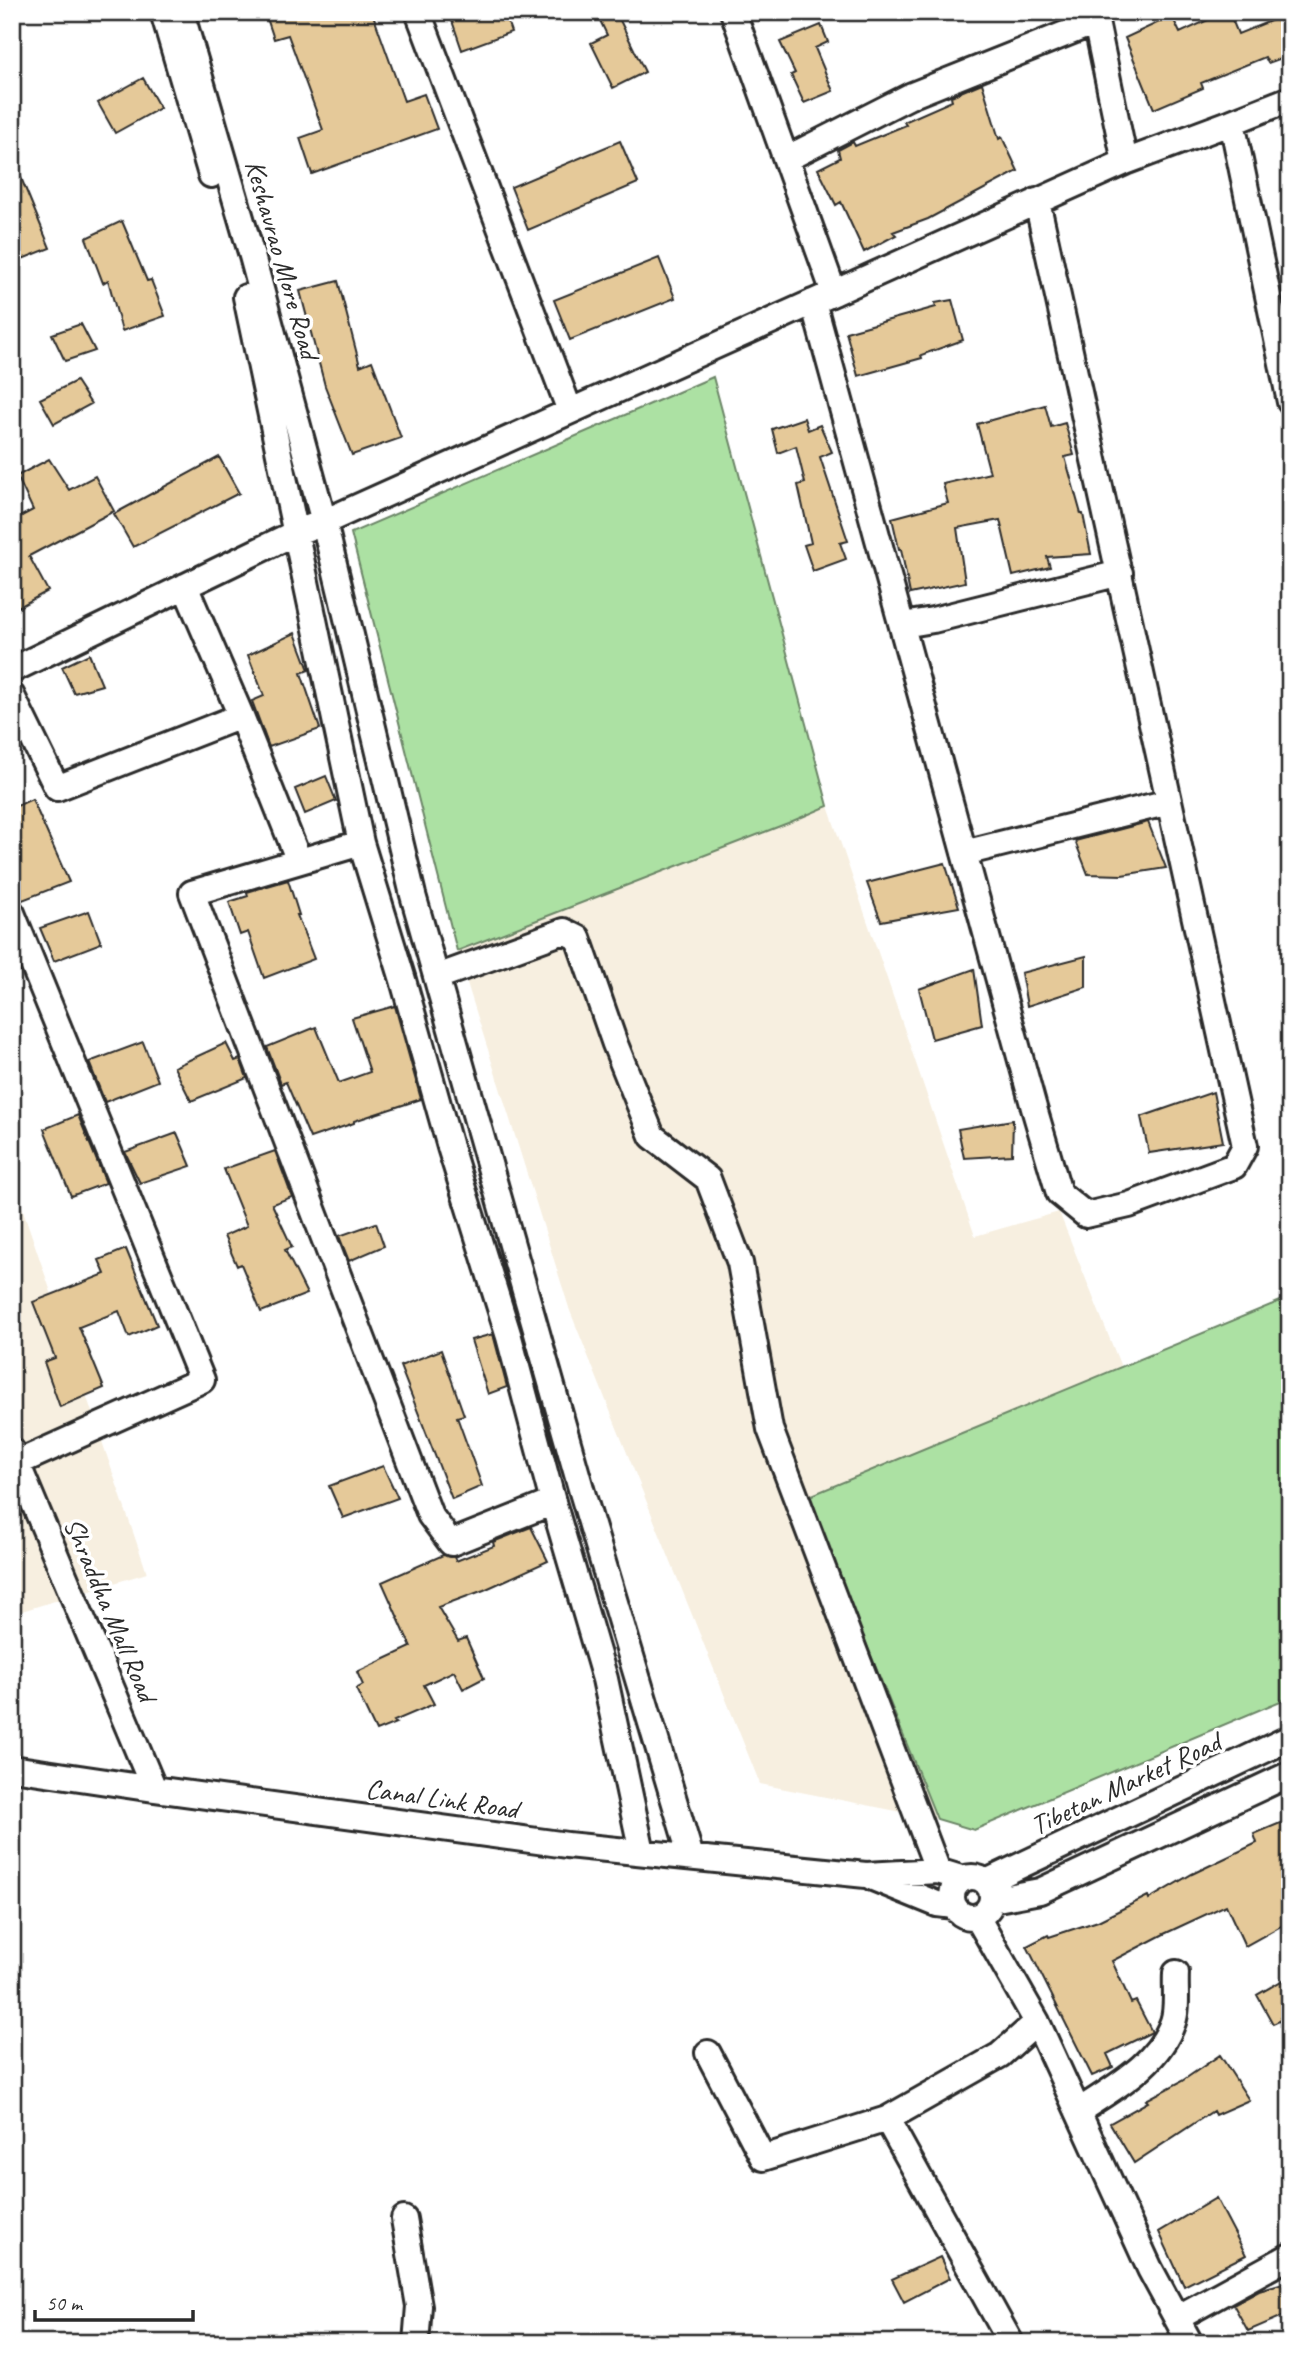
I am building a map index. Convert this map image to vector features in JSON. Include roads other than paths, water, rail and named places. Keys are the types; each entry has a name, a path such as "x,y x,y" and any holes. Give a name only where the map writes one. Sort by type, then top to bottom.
{"street":[{"path":"163,12 249,306 360,842 509,1337 553,1502 605,1679 642,1852"},
{"name":"Keshavrao More Road","path":"181,12 252,256 324,522 413,895 582,1492 691,1857"},
{"path":"418,12 570,411"},
{"path":"733,12 786,159 903,625 1034,1108 1059,1193 1086,1214 1129,1205 1234,1166 1245,1146 1037,201"},
{"path":"786,159 909,96 1094,17 1125,162"},
{"path":"12,670 297,532 1037,201 1125,162 1290,99"},
{"path":"1232,122 1290,402"},
{"path":"903,625 933,620 1120,573"},
{"path":"185,586 299,861"},
{"path":"12,696 57,788 240,716"},
{"path":"964,853 1169,802"},
{"path":"360,842 192,893 430,1515 451,1543 553,1502"},
{"path":"12,913 202,1380 15,1457"},
{"path":"437,977 564,930 578,938 615,1044 652,1136 708,1179 740,1263 770,1429 938,1871"},
{"name":"Shraddha Mall Road","path":"15,1457 154,1789"},
{"name":"Tibetan Market Road","path":"980,1894 1290,1738"},
{"name":"Canal Link Road","path":"12,1768 566,1845 866,1875 938,1871 980,1894 968,1917 959,1913 954,1906 937,1904 866,1875"},
{"path":"1190,2343 1150,2269 980,1894 1040,1891 1290,1774"},
{"path":"1079,2111 1144,2066 1161,2046 1174,2021 1176,1973"},
{"path":"708,2053 763,2158 887,2119 1000,2055 1037,2022"},
{"path":"887,2119 1011,2343"},
{"path":"404,2219 419,2306 416,2343"},
{"path":"1177,2318 1290,2256"}]}
